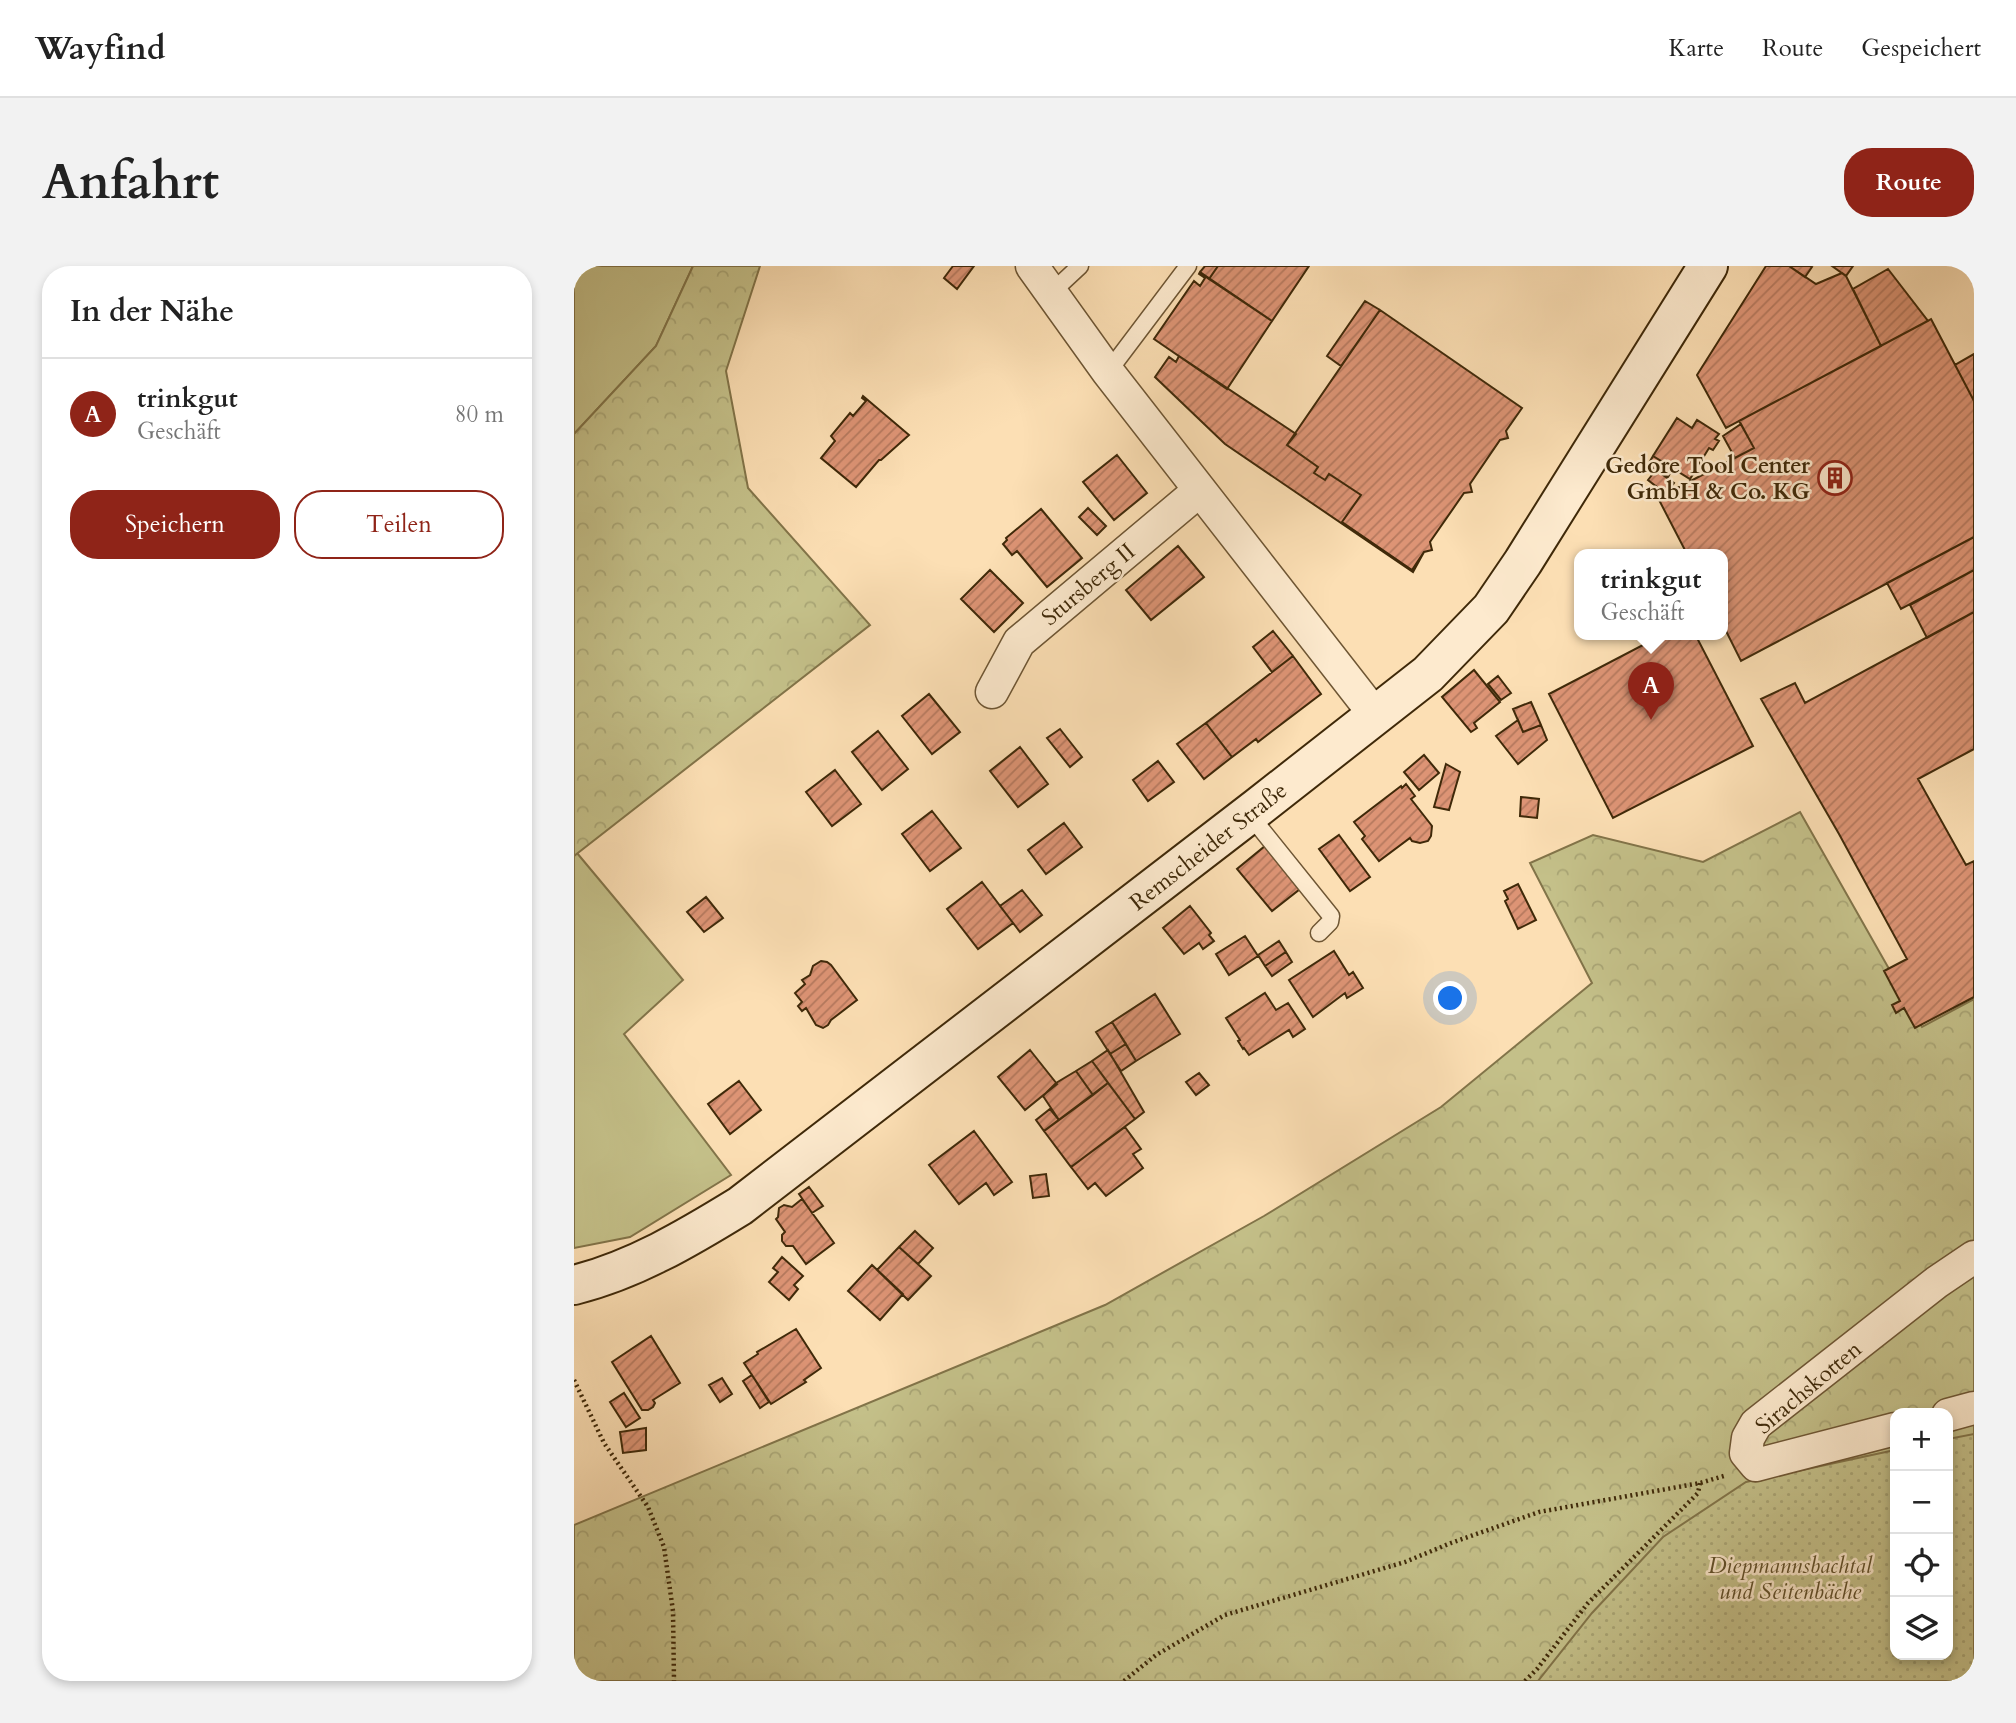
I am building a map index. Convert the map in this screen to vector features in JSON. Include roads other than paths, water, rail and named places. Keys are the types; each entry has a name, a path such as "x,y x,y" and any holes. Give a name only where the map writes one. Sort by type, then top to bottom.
{"main road":[{"name":"Remscheider Straße","path":"574,1285 648,1258 687,1239 740,1206 1428,674 1491,609 1708,266"}],"street":[{"path":"1032,266 1108,372 1376,716"},
{"name":"Stursberg II","path":"992,692 1019,642 1200,490"},
{"name":"Sirachskotten","path":"1890,1430 1756,1465 1746,1453 1748,1438 1756,1424 1937,1282 1974,1257"},
{"path":"1953,1414 1974,1408"}],"lane":[{"path":"1051,293 1080,266"},
{"path":"1108,372 1188,266"},
{"path":"1249,814 1331,916 1331,922 1319,933"}],"place":[{"name":"Gedore Tool Center GmbH & Co. KG","path":"1835,478"},
{"name":"trinkgut","path":"1651,720"}],"park label":[{"name":"Diepmannsbachtal und Seitenbäche","path":"1790,1578"}]}
